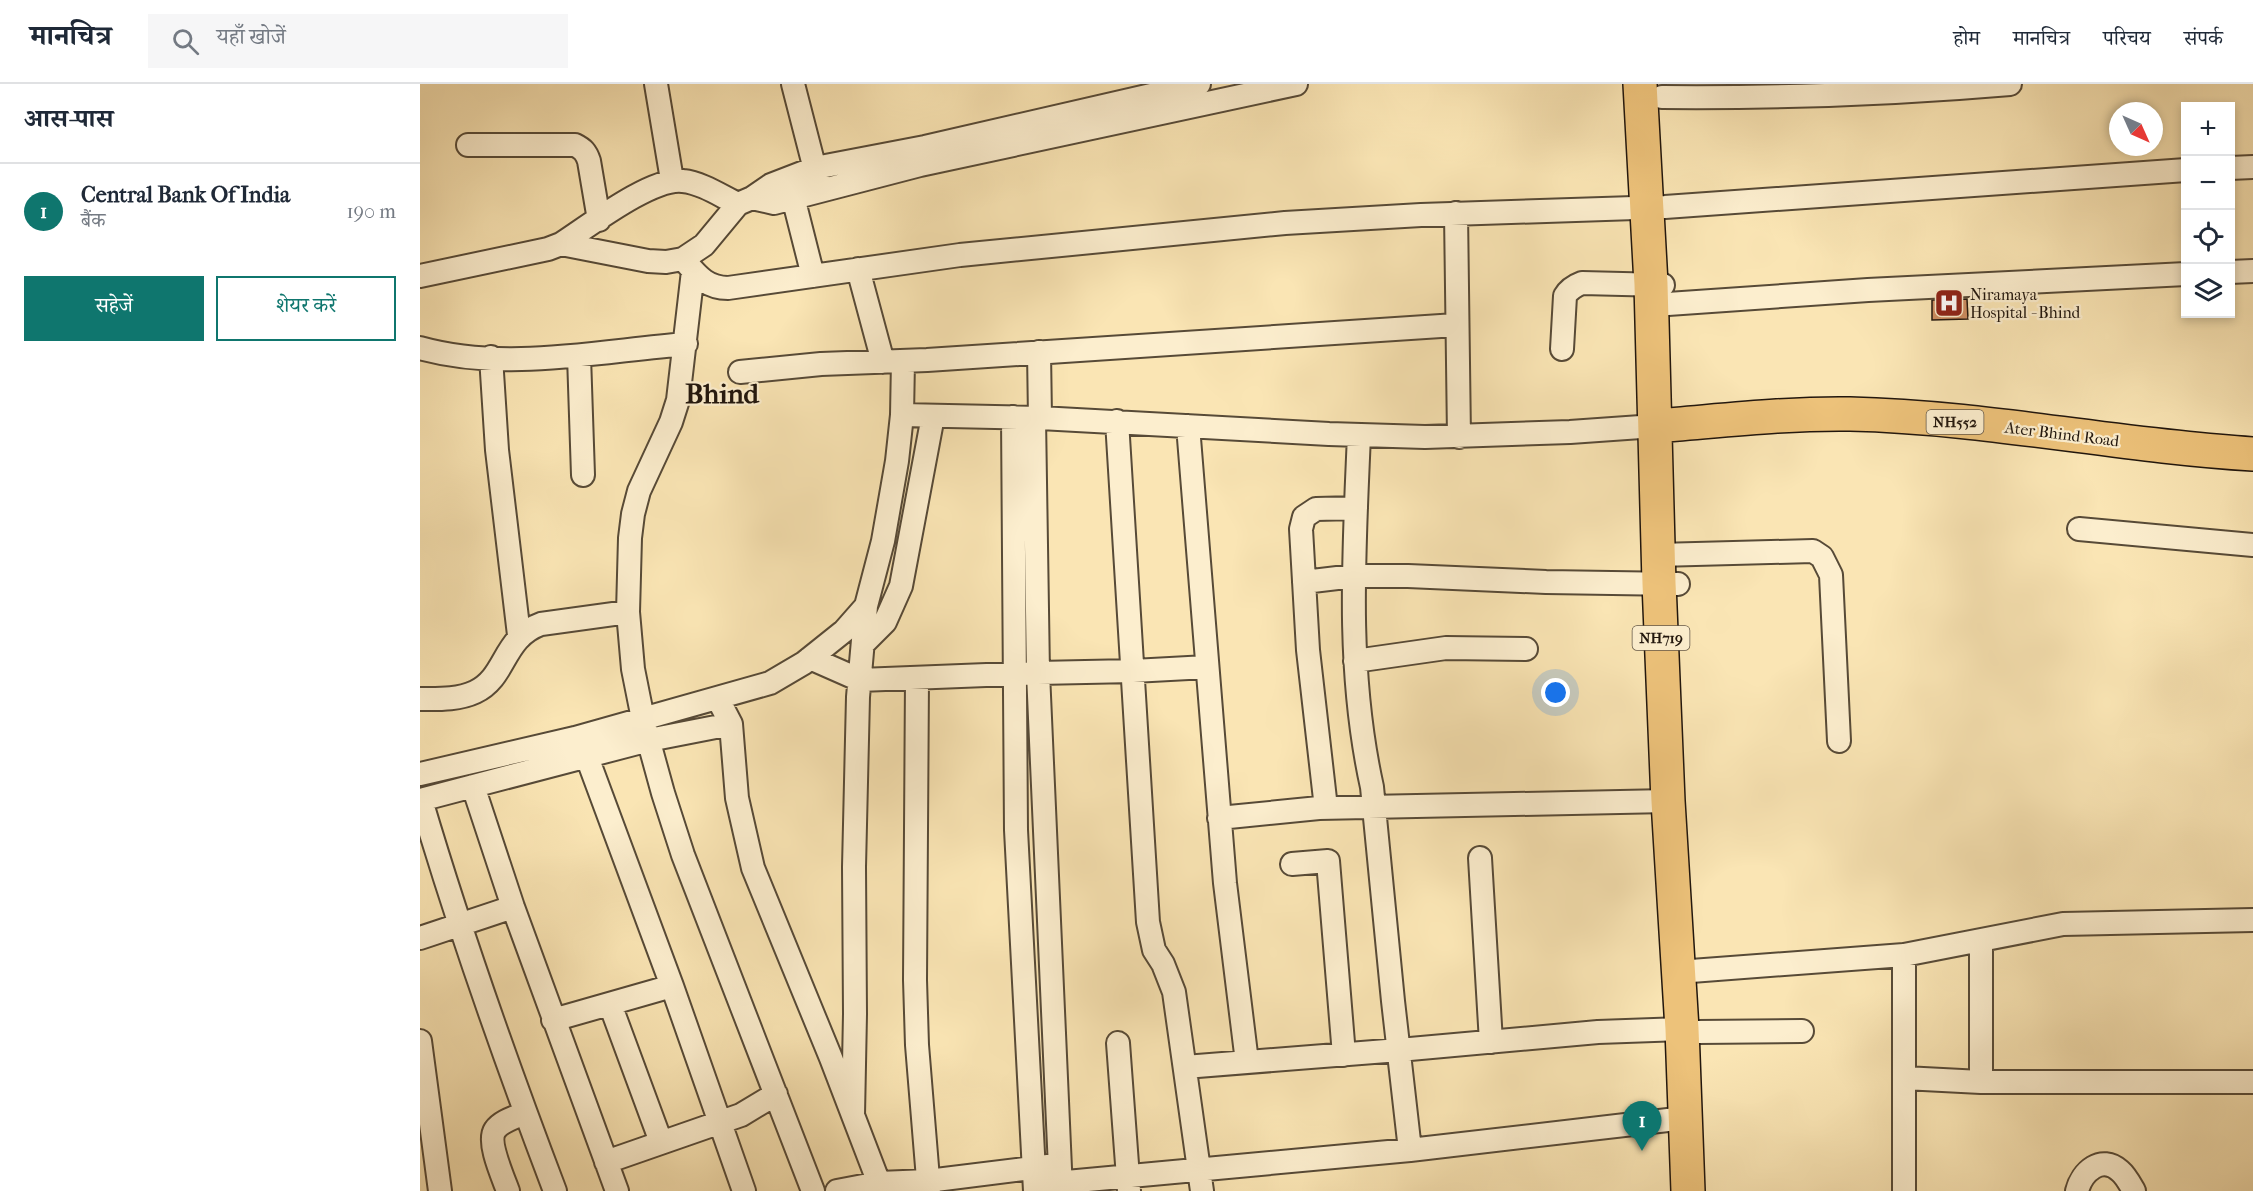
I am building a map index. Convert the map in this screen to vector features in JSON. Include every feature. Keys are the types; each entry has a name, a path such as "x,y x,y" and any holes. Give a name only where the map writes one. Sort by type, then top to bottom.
{"highway":[{"name":"NH719","path":"1654,88 1656,207 1662,291 1668,569 1690,1030 1704,1191"},
{"name":"Ater Bhind Road","path":"1664,425 1850,414 1995,426 2253,454"},
{"name":"NH719","path":"1668,569 1668,801 1687,972"},
{"name":"NH719","path":"1688,1191 1685,1118 1690,1030"}],"street":[{"path":"656,84 672,180"},
{"path":"793,84 818,179"},
{"path":"420,276 531,253 561,244 648,189 672,180 685,181 745,201 774,203 793,197 818,179 925,147 1199,84"},
{"path":"813,1191 683,855 663,794 633,669 628,612 633,514 639,491 671,422 678,400 686,344 688,265 745,201 771,185 932,163 1296,84"},
{"path":"1654,88 1825,96 1930,91 2010,84"},
{"path":"468,145 575,145 582,148 589,161 599,220"},
{"path":"2235,168 2253,167"},
{"path":"561,244 648,261 688,265 707,284 717,288 921,260 1274,224 1456,213 1656,207 2181,170"},
{"path":"793,197 813,276"},
{"path":"1456,213 1459,437"},
{"path":"420,774 549,754 724,710 810,658 844,631 885,622 901,586 904,497 918,415 907,361 858,269"},
{"path":"2235,272 2253,271"},
{"path":"1562,349 1565,296 1568,290 1582,283 1662,291 1868,291 2181,274"},
{"path":"740,372 821,364 907,361 1456,325"},
{"path":"420,348 457,356 540,359 686,344"},
{"path":"1035,1182 1016,830 1015,674 1029,418 1039,352"},
{"path":"579,356 583,476"},
{"path":"491,357 497,450 519,635"},
{"path":"918,415 1117,421 1359,435 1459,437 1664,425"},
{"path":"853,1115 854,867 860,680 865,626 883,541 904,497 918,415"},
{"path":"1029,418 1060,1180"},
{"path":"1117,421 1150,936 1154,950 1164,964 1174,992 1200,1180"},
{"path":"1188,426 1219,818 1247,1062"},
{"path":"1359,435 1354,576 1355,661 1364,752 1374,808 1410,1150"},
{"path":"1326,808 1308,650 1301,529 1304,517 1316,509 1356,508"},
{"path":"2079,529 2253,545"},
{"path":"1304,582 1354,576 1408,576 1546,582 1813,551 1822,557 1831,575 1839,741"},
{"path":"420,699 465,696 476,692 493,677 519,635 541,624 628,612"},
{"path":"1355,661 1446,648 1526,649"},
{"path":"810,658 860,680 1133,671 1207,666"},
{"path":"917,679 915,980 928,1186"},
{"path":"724,710 737,798 753,868 880,1187"},
{"path":"555,1191 502,1052 421,800 472,786 549,754 587,757 646,729"},
{"path":"587,757 672,986 744,1191"},
{"path":"472,786 553,1020 617,1191"},
{"path":"1219,818 1326,808 1668,801"},
{"path":"1480,858 1491,1042"},
{"path":"1292,864 1328,861 1344,1055"},
{"path":"420,938 513,907"},
{"path":"1687,972 1904,955 2063,924 2253,920"},
{"path":"1981,941 1981,1082"},
{"path":"1904,955 1904,1191"},
{"path":"553,1020 672,986"},
{"path":"610,1004 662,1142"},
{"path":"1185,1067 1598,1032 1802,1031"},
{"path":"420,1041 440,1191"},
{"path":"1118,1043 1128,1184"},
{"path":"1904,1078 1981,1082 2253,1082"},
{"path":"606,1162 741,1115 776,1094"},
{"path":"508,1191 493,1146 493,1137 495,1130 501,1124 525,1113"},
{"path":"837,1191 880,1187 1060,1180 1128,1184 1200,1180 1410,1150 1685,1118"},
{"path":"2077,1191 2086,1172 2092,1167 2106,1165 2113,1166 2121,1172 2134,1191"}],"building":[{"path":"1967,299 1968,319 1932,320 1932,300"}],"place":[{"name":"Niramaya Hospital - Bhind","path":"1949,303"},
{"name":"Central Bank Of India","path":"1642,1151"}],"district":[{"name":"Bhind","path":"722,393"}]}
